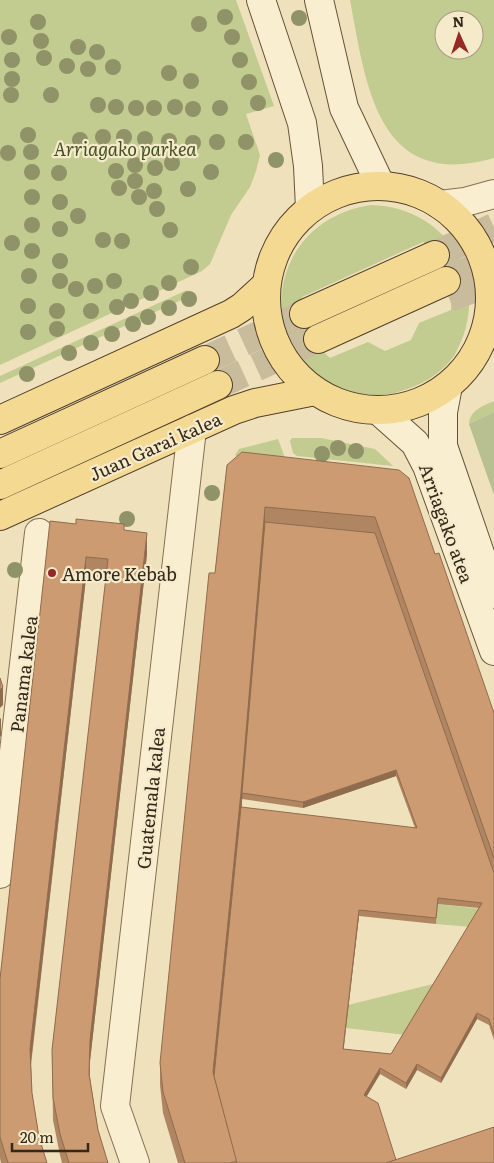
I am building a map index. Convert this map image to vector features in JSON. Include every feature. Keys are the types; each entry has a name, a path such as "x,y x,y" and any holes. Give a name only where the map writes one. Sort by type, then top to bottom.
{"main road":[{"path":"381,186 402,189 422,195 440,205 463,225 480,250 489,279 491,318 472,360 448,386 415,404 396,409 378,410 339,404 315,391 292,371 276,345 266,316 266,286 273,256 288,230 310,208 344,191 381,186"},
{"path":"304,314 434,255"},
{"path":"0,420 231,314 266,286"},
{"path":"329,334 370,316 416,308 448,290"},
{"path":"0,454 205,360"},
{"name":"Juan Garai kalea","path":"0,485 218,385"},
{"name":"Juan Garai kalea","path":"0,516 255,403 315,391"}],"street":[{"path":"261,0 304,130 310,208"},
{"path":"319,0 344,108 381,186"},
{"path":"440,205 465,202 494,194"},
{"name":"Arriagako atea","path":"448,386 443,412 443,446 494,594"},
{"name":"Arriagako atea","path":"378,410 415,443 424,460 494,652"},
{"name":"Guatemala kalea","path":"135,1163 115,1106 192,430"},
{"name":"Panama kalea","path":"0,874 39,533"}],"green space":[{"name":"Arriagako parkea","path":"0,0 236,0 274,106 246,114 260,155 250,187 231,215 210,264 202,271 0,365"},
{"path":"350,0 494,0 494,158 455,164 424,159 401,145 384,123 372,96 363,65"},
{"path":"371,205 399,209 423,220 443,235 458,255 466,278 469,304 465,330 454,356 442,369 422,383 406,390 386,395 355,393 317,374 295,351 284,322 282,292 290,262 308,236 335,216","holes":["423,242 431,248 442,264 449,281 451,310 419,323 411,340 385,351 368,342 330,358 309,331 303,315 302,297"]},
{"path":"187,290 190,296 0,383 0,376"},
{"path":"494,401 494,412 469,424 474,412"},
{"path":"494,412 494,495 469,424"},
{"path":"292,438 321,438 375,449 393,466 297,456 293,453 290,441"},
{"path":"278,439 285,458 239,458 235,455 239,449"},
{"path":"438,904 482,909 471,927 436,924"},
{"path":"437,983 406,1035 346,1028 348,1005"}],"building":[{"path":"242,452 399,470 409,478 435,554 439,553 494,713 494,858 375,517 265,507 241,792 213,1072 237,1161 230,1163 185,1163 163,1092 160,1063 209,573 215,573 227,465"},
{"path":"76,519 124,524 124,530 147,533 90,1040 89,1074 98,1130 108,1163 69,1163 60,1134 53,1098 52,1050 108,559 86,557 30,1049 32,1093 39,1137 47,1163 8,1163 0,1137 0,979 50,521 76,524"},
{"path":"265,522 375,533 494,873 494,1034 489,1019 477,1013 441,1078 417,1064 406,1083 380,1068 364,1095 378,1103 396,1160 386,1163 237,1163 214,1076 241,807 417,828 396,770 303,802 242,793","holes":["438,898 482,903 391,1054 343,1049 359,910 436,918"]},
{"path":"0,678 3,687 0,690"},
{"path":"494,1127 494,1163 386,1163"}],"tunnel":[{"path":"435,255 494,227"},
{"path":"446,281 494,259"},
{"path":"449,298 494,281"},
{"path":"205,360 304,314"},
{"path":"218,385 318,339"}],"place":[{"name":"Amore Kebab","path":"52,573"}]}
